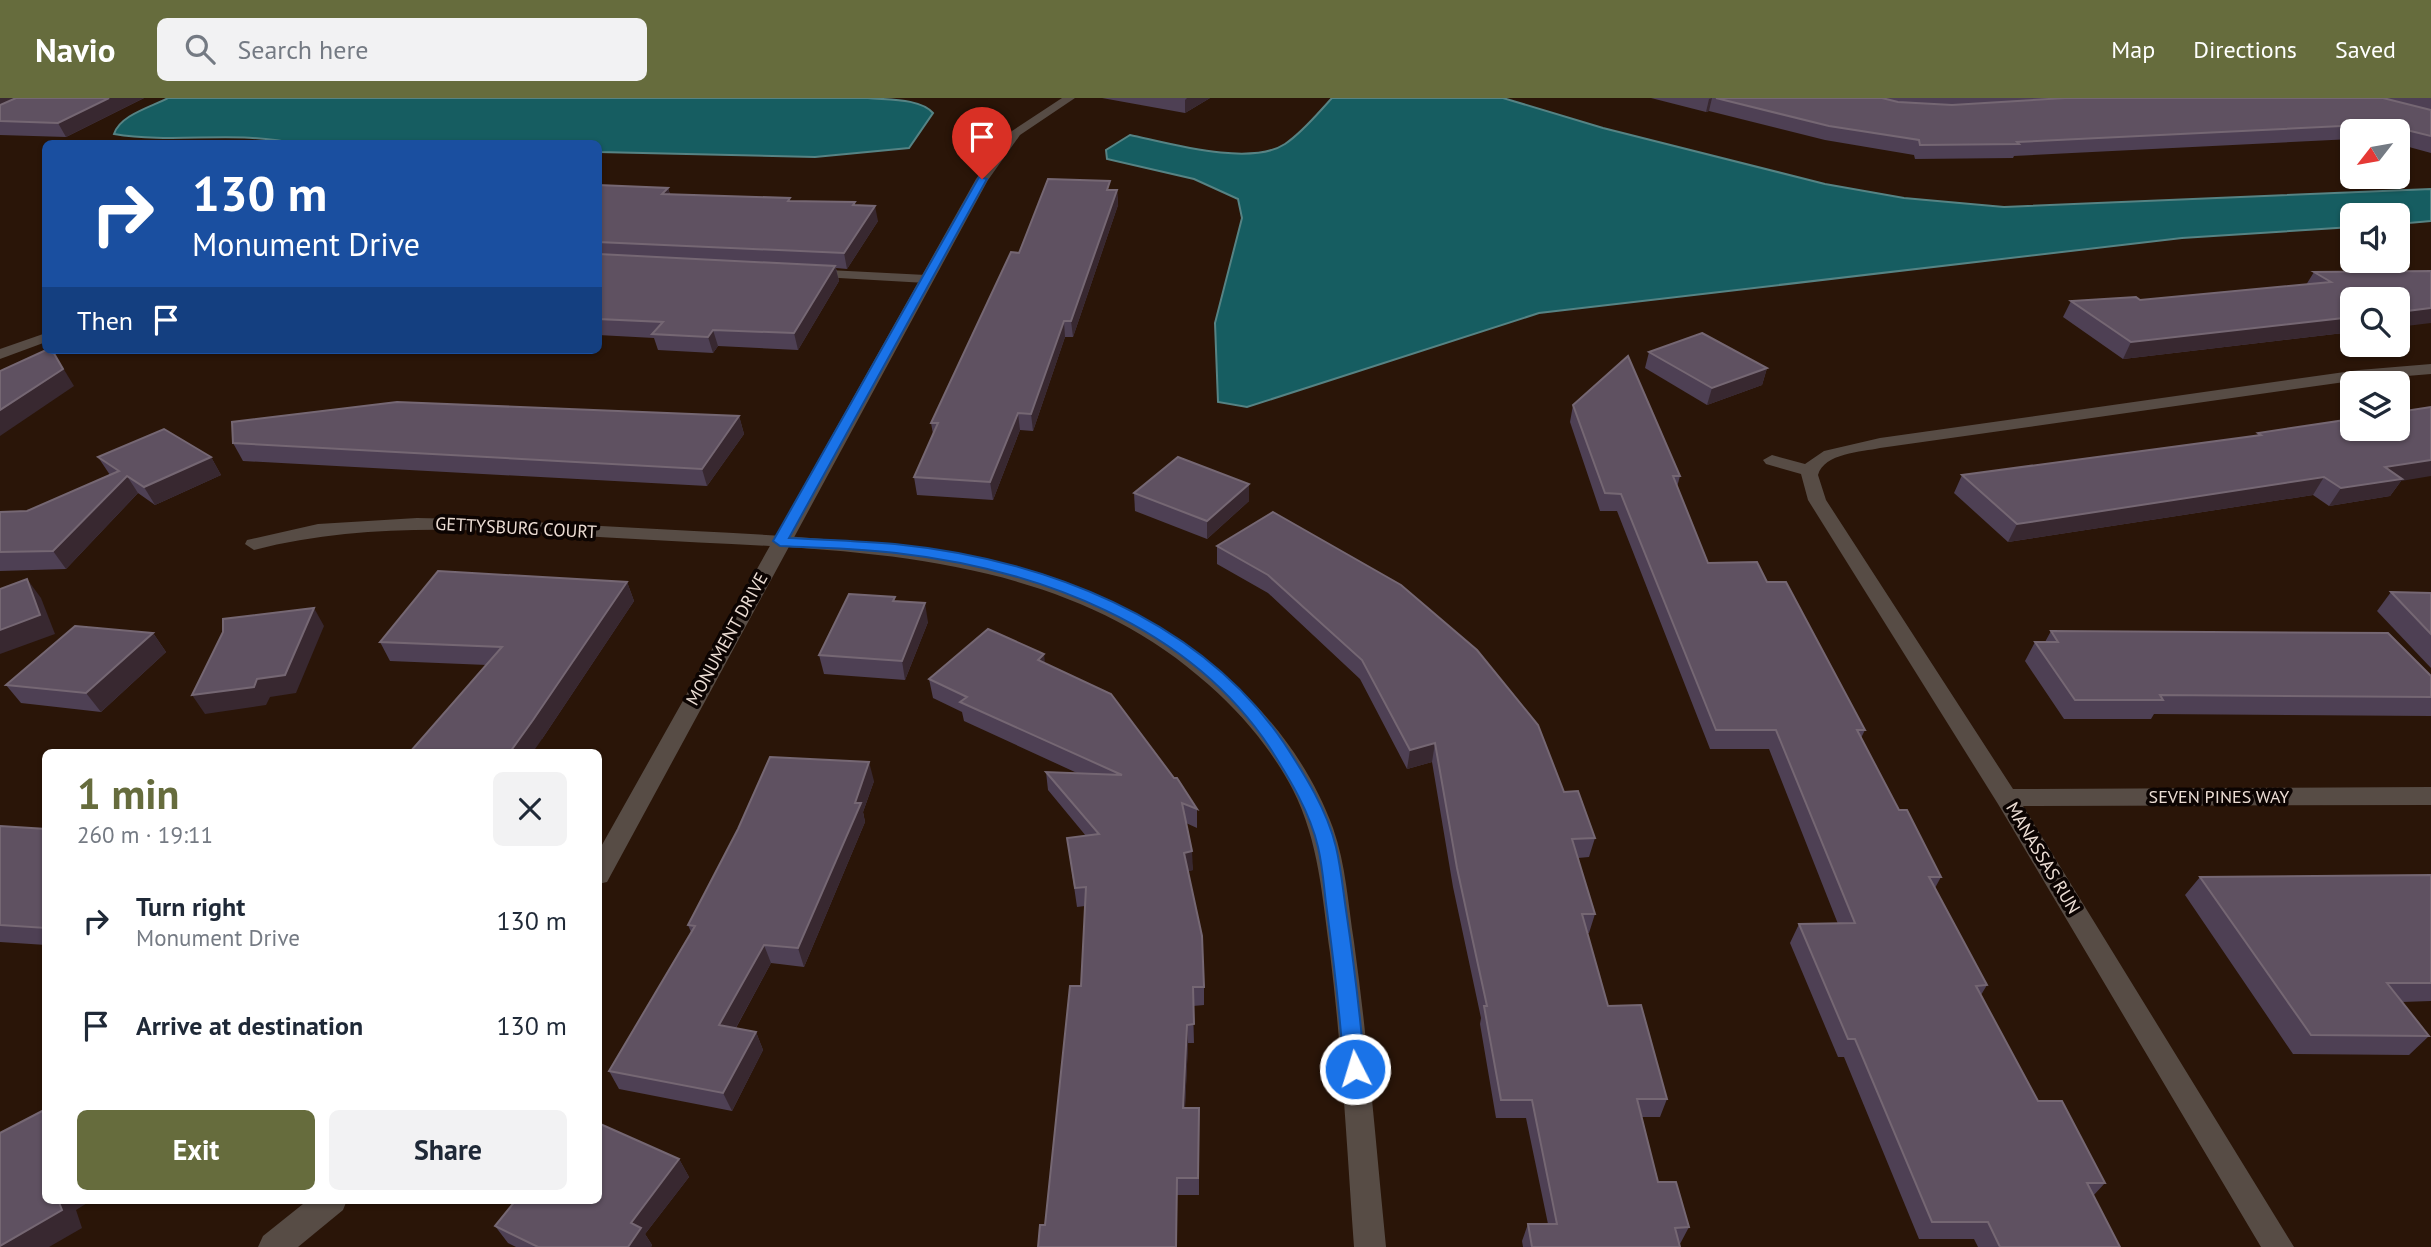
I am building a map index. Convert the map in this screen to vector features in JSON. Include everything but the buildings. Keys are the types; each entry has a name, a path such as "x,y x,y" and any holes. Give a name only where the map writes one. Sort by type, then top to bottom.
{"street":[{"name":"MONUMENT DRIVE","path":"602,868 982,179 1016,133 1070,98"},
{"path":"791,272 926,279"},
{"path":"0,354 42,338"},
{"path":"1772,460 1810,471 1818,460 1837,451 1924,436 2359,375 2431,369"},
{"name":"MANASSAS RUN","path":"1810,471 1809,483 1817,500 2006,798 2278,1247"},
{"name":"GETTYSBURG COURT","path":"254,544 297,530 348,525 452,524 897,549 974,562 1047,582 1117,609 1176,643 1217,676 1262,724 1300,781 1327,846 1348,992 1370,1247"},
{"name":"SEVEN PINES WAY","path":"2006,798 2431,796"},
{"path":"274,1247 327,1204"}],"water":[{"path":"168,98 868,98 912,102 933,113 909,148 815,157 602,152 602,140 275,140 229,137 160,138 114,134 117,127 137,112"},
{"path":"1332,98 1503,98 1603,128 1825,184 1904,198 2004,207 2431,189 2431,221 2410,223 2410,203 2340,203 2340,228 2182,238 1539,313 1247,407 1218,402 1215,323 1242,218 1238,199 1194,179 1107,159 1106,150 1130,135 1209,151 1270,151 1285,144"}],"route":[{"path":"982,179 780,541 897,549 974,562 1047,582 1117,609 1176,643 1217,676 1262,724 1300,781 1327,846 1348,992 1355,1069"}]}
